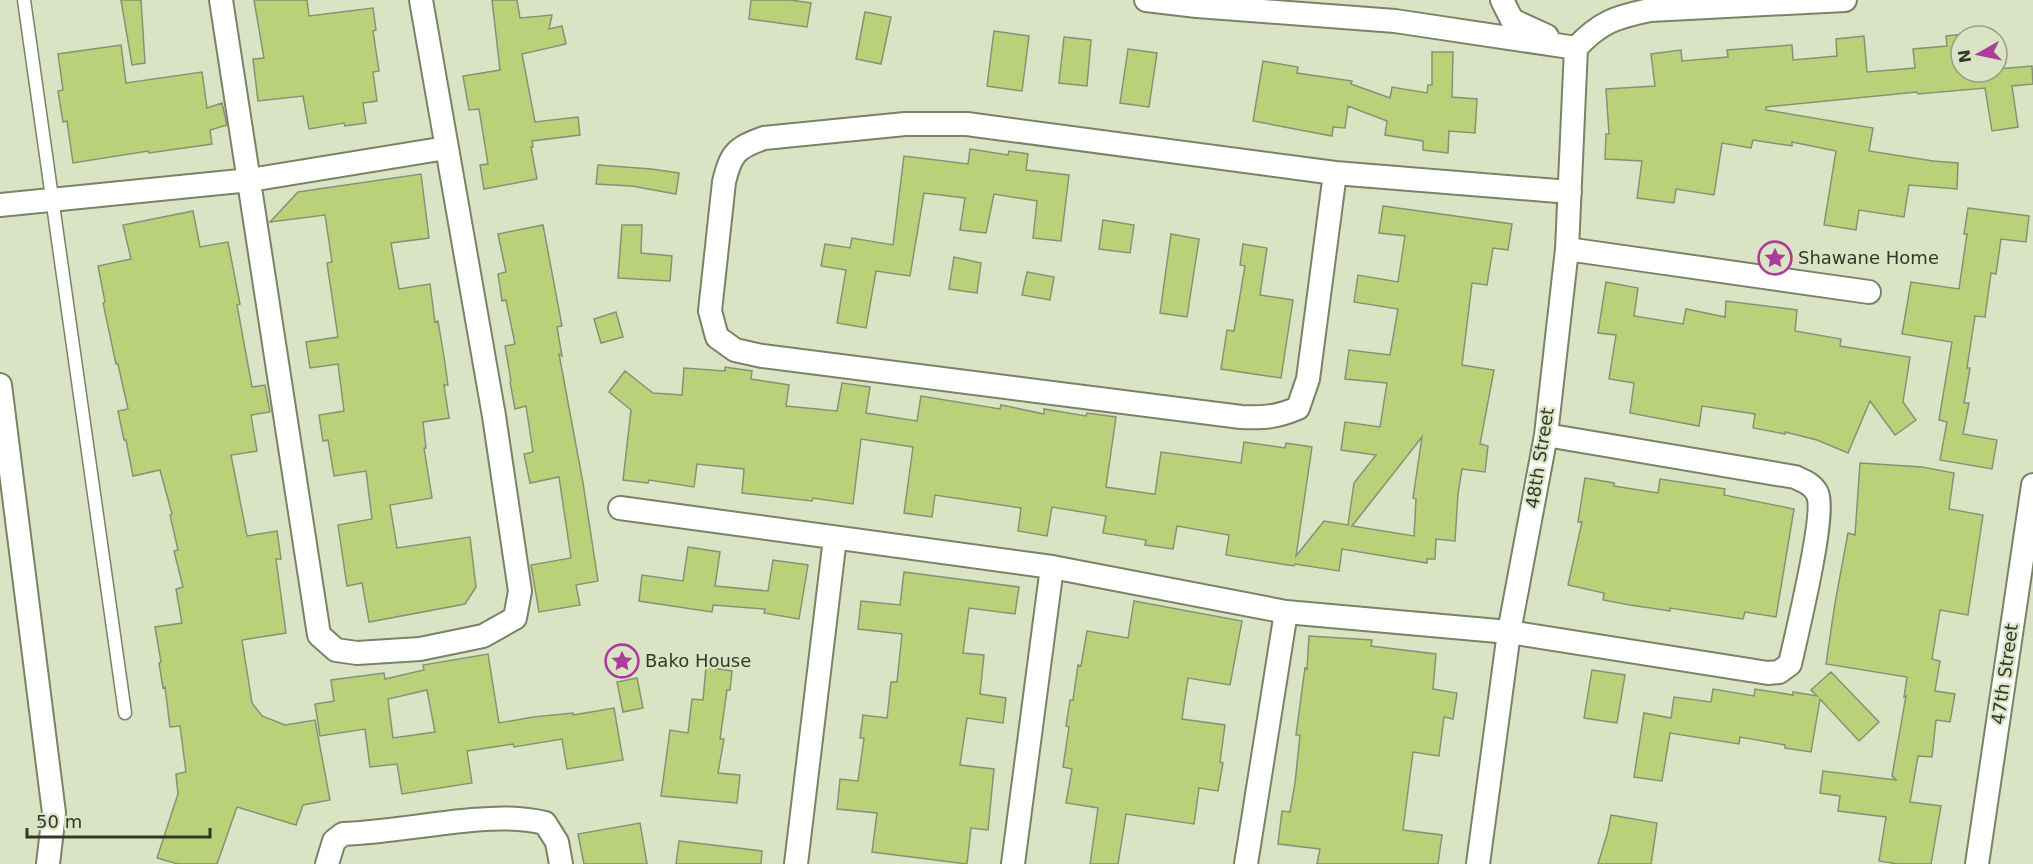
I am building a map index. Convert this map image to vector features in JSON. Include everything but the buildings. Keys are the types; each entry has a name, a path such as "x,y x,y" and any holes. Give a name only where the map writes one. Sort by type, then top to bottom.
{"street":[{"path":"221,0 319,635 336,650 357,653 420,649 483,636 515,618 520,591 494,416 421,0"},
{"path":"1146,0 1395,21 1576,48"},
{"path":"1502,0 1512,20 1576,48"},
{"path":"1576,48 1591,32 1618,16 1650,10 1845,0"},
{"name":"48th Street","path":"1478,864 1509,632 1546,435 1567,249 1576,48"},
{"path":"1335,173 1308,379 1298,408 1281,416 1241,417 762,356 735,350 717,337 710,311 724,182 729,162 743,145 764,138 905,124 967,124 1335,173 1570,192"},
{"path":"0,205 250,180 446,148"},
{"path":"1567,249 1869,292"},
{"path":"0,385 7,501 54,813 48,864"},
{"path":"620,508 1052,567 1286,612 1509,632 1768,673 1779,672 1790,664 1810,578 1819,502 1818,495 1808,482 1795,477 1546,435"},
{"name":"47th Street","path":"1977,864 2033,485"},
{"path":"796,864 835,538"},
{"path":"1013,864 1052,567"},
{"path":"1246,864 1286,612"},
{"path":"327,864 334,841 343,834 435,823 526,818 545,823 557,842 561,864"}],"lane":[{"path":"24,0 125,713"}],"place":[{"name":"Shawane Home","path":"1775,258"},
{"name":"Bako House","path":"622,661"}]}
